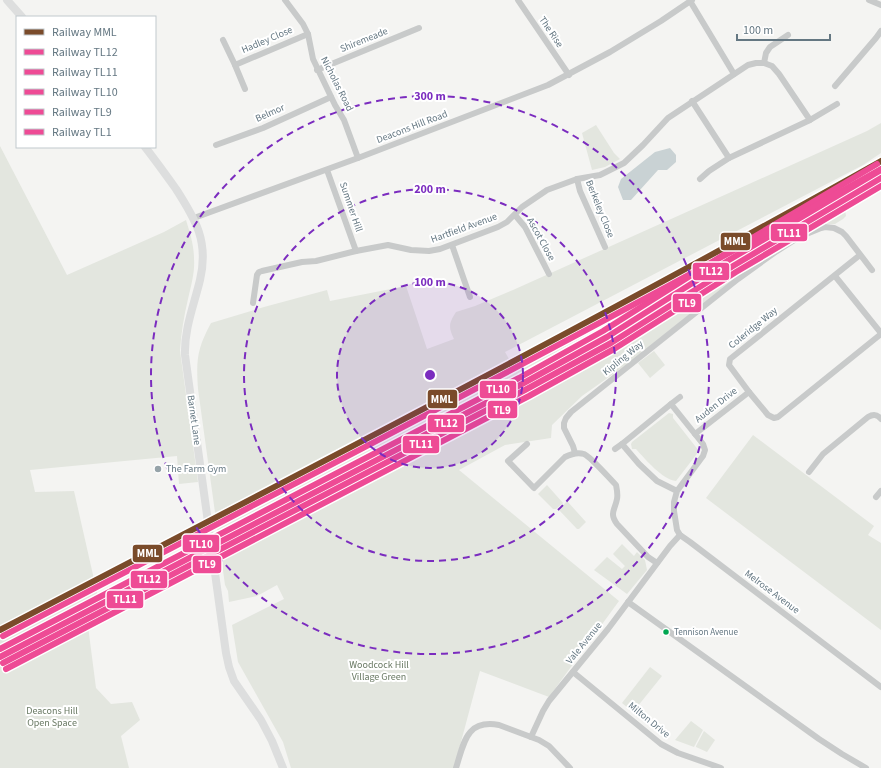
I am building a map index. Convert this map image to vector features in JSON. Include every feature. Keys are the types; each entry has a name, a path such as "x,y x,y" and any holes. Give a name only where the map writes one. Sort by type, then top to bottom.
{"main road":[{"path":"7,0 21,16"},
{"name":"Barnet Lane","path":"146,148 181,197 194,218 201,239 203,266 186,331 184,345 226,653 234,681 261,720 272,741 283,768"}],"street":[{"name":"Nicholas Road","path":"285,0 303,24 308,34 311,54 317,70 344,120 358,158"},
{"name":"The Rise","path":"518,0 568,75"},
{"path":"870,0 881,5"},
{"name":"Deacons Hill Road","path":"194,218 327,170 530,93 568,75 610,52 691,1"},
{"path":"691,1 734,74"},
{"name":"Shiremeade","path":"317,70 419,28"},
{"path":"835,86 881,31"},
{"name":"Hadley Close","path":"235,65 308,34"},
{"path":"788,35 770,47 766,53 764,63 772,66 779,74 810,120"},
{"name":"Hadley Close","path":"223,40 245,89"},
{"name":"Hartfield Avenue","path":"253,303 257,275 262,271 388,245 411,250 429,251 440,249 498,227 507,222 522,207 547,190 577,179 600,175 624,163 668,118 748,65 764,63"},
{"name":"Belmor","path":"216,145 263,128 331,97"},
{"path":"692,101 729,158"},
{"path":"700,179 709,171 729,158 810,120 837,104"},
{"name":"Summer Hill","path":"327,170 356,252"},
{"name":"Berkeley Close","path":"577,179 580,190 605,246"},
{"name":"Ascot Close","path":"515,215 525,227 549,274"},
{"name":"Kipling Way","path":"575,453 564,428 566,418 571,412 738,279 774,253 800,237 821,228 830,227 842,232 872,270"},
{"path":"452,244 470,297"},
{"name":"Coleridge Way","path":"860,256 730,359 730,367 768,415 774,418 881,333"},
{"path":"835,276 881,333"},
{"name":"Auden Drive","path":"695,434 749,392"},
{"path":"615,449 680,397"},
{"path":"527,444 508,461 534,488 565,457 570,454 582,454 588,457 616,485 618,498 613,512 613,519 648,557 657,563 680,535 676,525 674,511 674,502 677,491 703,456 705,450 703,444 671,404"},
{"path":"809,472 823,454 871,415 876,415 881,419"},
{"path":"622,444 639,464 657,481 677,491"},
{"path":"836,444 840,450"},
{"path":"876,497 881,490"},
{"name":"Melrose Avenue","path":"680,535 881,687"},
{"name":"Vale Avenue","path":"531,737 549,701 608,629 657,563"},
{"path":"628,602 819,739 865,768"},
{"name":"Milton Drive","path":"573,672 661,744 678,753 721,768"},
{"path":"456,768 465,740 471,731 482,724 499,725 539,740 549,746 570,768"}],"green space":[{"name":"Woodcock Hill Village Green","path":"881,123 881,153 863,165 505,352 513,366 704,263 707,268 519,379 527,394 614,344 794,233 844,204 846,216 843,219 835,224 823,224 800,234 757,260 633,360 582,396 552,425 551,438 505,445 459,470 619,601 549,697 480,671 454,768 291,768 283,742 238,662 232,625 284,599 277,585 257,596 229,602 228,591 225,585 198,389 198,355 211,323 327,290 330,301 406,286 427,349 454,339 450,325 456,312 475,306 513,290 867,131"},
{"path":"596,125 614,153 620,159 605,167 592,170 582,133"},
{"name":"Deacons Hill Open Space","path":"0,146 67,275 164,232 186,220 193,244 193,274 184,318 180,351 198,482 179,484 177,456 30,470 35,492 74,491 103,619 88,626 96,688 111,704 132,702 140,720 121,736 129,768 0,768"},
{"path":"654,351 665,365 650,378 638,363"},
{"path":"669,413 673,414 673,418 699,451 676,481 671,480 660,473 636,449 632,449 631,444"},
{"path":"753,435 874,526 868,535 881,543 881,630 706,498"},
{"path":"547,485 563,503 556,509 553,509 538,494"},
{"path":"567,501 586,522 579,529 577,529 559,510"},
{"path":"622,544 634,556 637,552 645,560 647,570 627,594 594,570 607,557 622,569 625,566 613,554"},
{"path":"650,667 662,676 633,712 622,703"},
{"path":"691,721 703,730 694,747 675,740"},
{"path":"704,731 715,740 707,752 696,747"}],"shaded area":[{"path":"670,148 676,155 676,162 667,170 658,170 631,200 623,200 618,187 621,179 655,152"}],"rail line":[{"name":"MML","path":"0,630 553,340 772,222 881,161"},
{"name":"TL10","path":"0,649 519,378 603,331 725,254 877,164"},
{"name":"TL1","path":"3,636 554,347 881,169"},
{"name":"TL12","path":"0,657 522,384 607,337 729,260 881,170"},
{"name":"TL11","path":"3,663 525,390 611,343 733,266 881,178"},
{"name":"TL9","path":"6,669 529,396 614,349 736,272 881,186"}],"place":[{"name":"The Farm Gym","path":"158,469"},
{"name":"Tennison Avenue","path":"666,632"}]}
